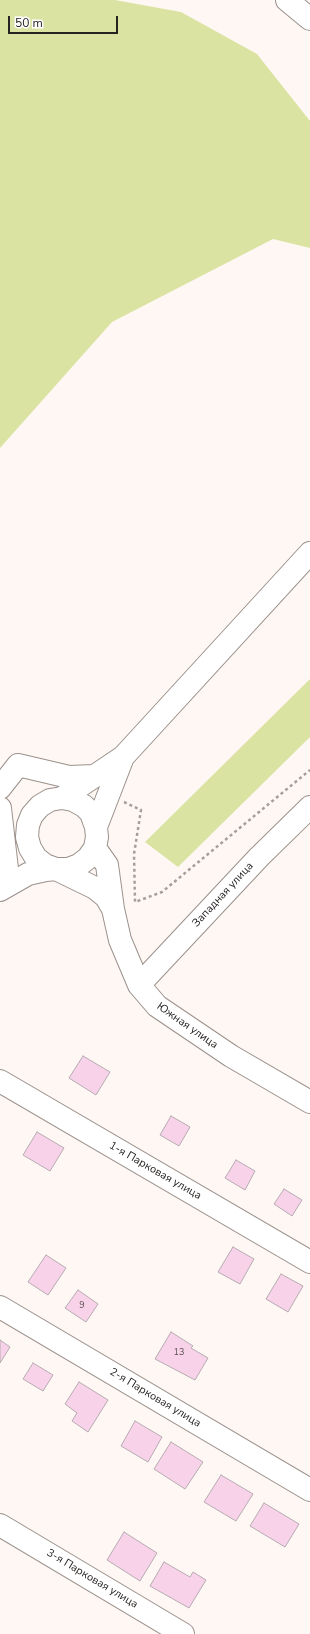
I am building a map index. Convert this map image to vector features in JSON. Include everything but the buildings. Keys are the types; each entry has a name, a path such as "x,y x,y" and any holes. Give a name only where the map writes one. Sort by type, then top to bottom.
{"street":[{"path":"287,0 310,19"},
{"path":"62,798 123,757 310,553"},
{"path":"0,890 28,874 56,869 68,869 79,865 88,858 123,757"},
{"path":"0,788 18,765 69,777 94,776"},
{"path":"4,874 20,853 27,837 30,820 40,806 50,800 62,798 73,800 84,806 91,813 96,838"},
{"name":"Западная улица","path":"139,985 258,857 310,807"},
{"path":"0,808 4,874"},
{"path":"27,837 30,848 36,858 45,865 95,888 106,897 113,909"},
{"name":"Южная улица","path":"96,838 107,865 113,909 120,940 139,985 158,1006 231,1056 310,1102"},
{"name":"1-я Парковая улица","path":"0,1081 310,1262"},
{"name":"2-я Парковая улица","path":"0,1307 310,1490"},
{"name":"3-я Парковая улица","path":"0,1525 183,1634"}],"path":[{"path":"109,795 141,810 134,854 135,902 162,892 310,770"}],"green space":[{"path":"0,0 115,0 181,12 257,54 310,121 310,248 273,239 112,322 0,448"},
{"path":"310,679 310,737 178,867 145,842"}]}
